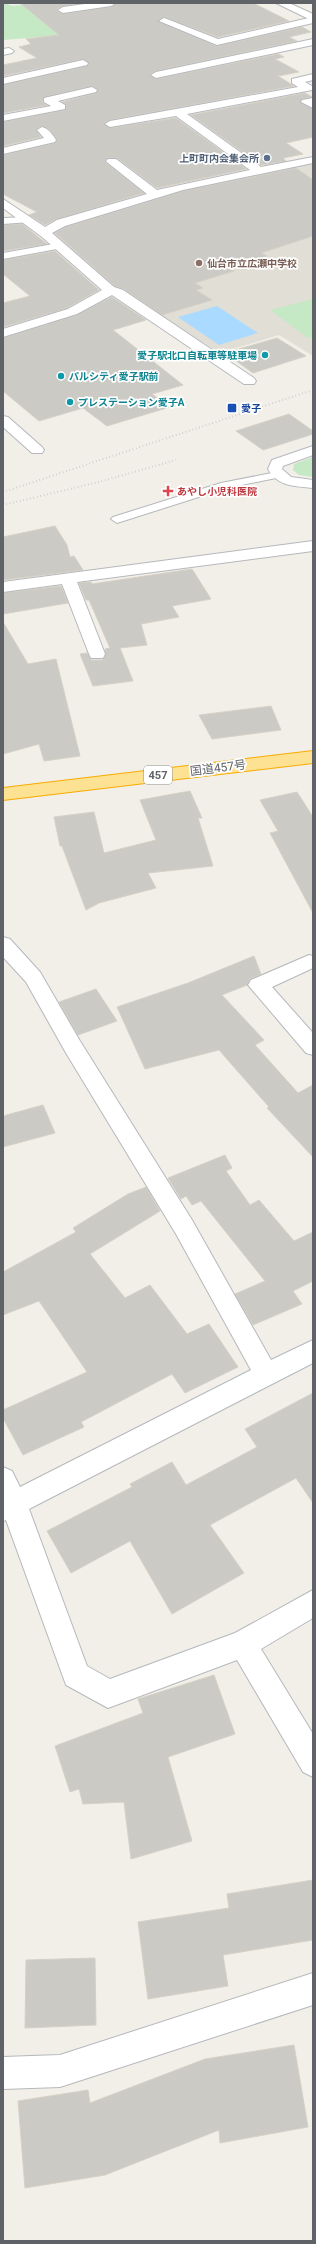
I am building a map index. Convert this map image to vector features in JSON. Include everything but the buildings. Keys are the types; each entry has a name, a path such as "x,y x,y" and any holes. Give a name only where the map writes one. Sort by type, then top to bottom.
{"highway":[{"name":"国道457号","path":"3,794 313,756"}],"street":[{"path":"63,10 111,3"},
{"path":"281,3 313,19"},
{"path":"217,42 313,19"},
{"path":"164,21 217,42 245,56"},
{"path":"156,75 313,42"},
{"path":"3,81 83,63"},
{"path":"110,124 178,114 308,88 296,81 313,77"},
{"path":"3,118 62,107 48,100 92,90"},
{"path":"178,114 260,171"},
{"path":"3,151 55,140 42,130"},
{"path":"46,234 50,228 61,223 201,182 313,160"},
{"path":"112,161 156,195"},
{"path":"3,202 46,234 110,290 119,293 249,381"},
{"path":"3,333 59,317 98,299 110,290"},
{"path":"3,420 37,450"},
{"path":"313,450 277,463 275,469 277,475 284,480 313,484"},
{"path":"3,587 259,555 313,546"},
{"path":"67,578 97,654"},
{"path":"3,944 33,977 73,1047 184,1227 266,1376"},
{"path":"309,962 258,985 313,1046"},
{"path":"8,1506 313,1351"},
{"path":"3,1479 8,1506 76,1675 108,1694 243,1644 313,1603"},
{"path":"243,1644 313,1762"},
{"path":"3,2073 60,2071 313,1989"}],"lane":[{"path":"313,100 305,102 313,106"},
{"path":"3,222 27,220"},
{"path":"3,256 59,246"},
{"path":"117,519 225,485 277,475"}],"shaded area":[{"name":"仙台市立広瀬中学校","path":"313,163 313,356 279,335 220,353 116,288 54,237 53,233 64,226 190,188"}],"green space":[{"path":"3,3 13,6 28,4 66,13 83,21 89,33 3,40"},
{"path":"313,299 313,337 308,338 270,310"},
{"path":"313,457 313,477 299,475 293,470 294,464"}],"water":[{"path":"217,306 258,333 219,345 178,317"}],"railway":[{"path":"3,492 313,390"},
{"path":"3,505 99,482 176,460"}],"place":[{"name":"上町町内会集会所","path":"267,158"},
{"name":"仙台市立広瀬中学校","path":"199,263"},
{"name":"愛子駅北口自転車等駐車場","path":"265,355"},
{"name":"パルシティ愛子駅前","path":"61,376"},
{"name":"プレステーション愛子A","path":"70,402"},
{"name":"愛子","path":"232,408"},
{"name":"あやし小児科医院","path":"168,491"}]}
